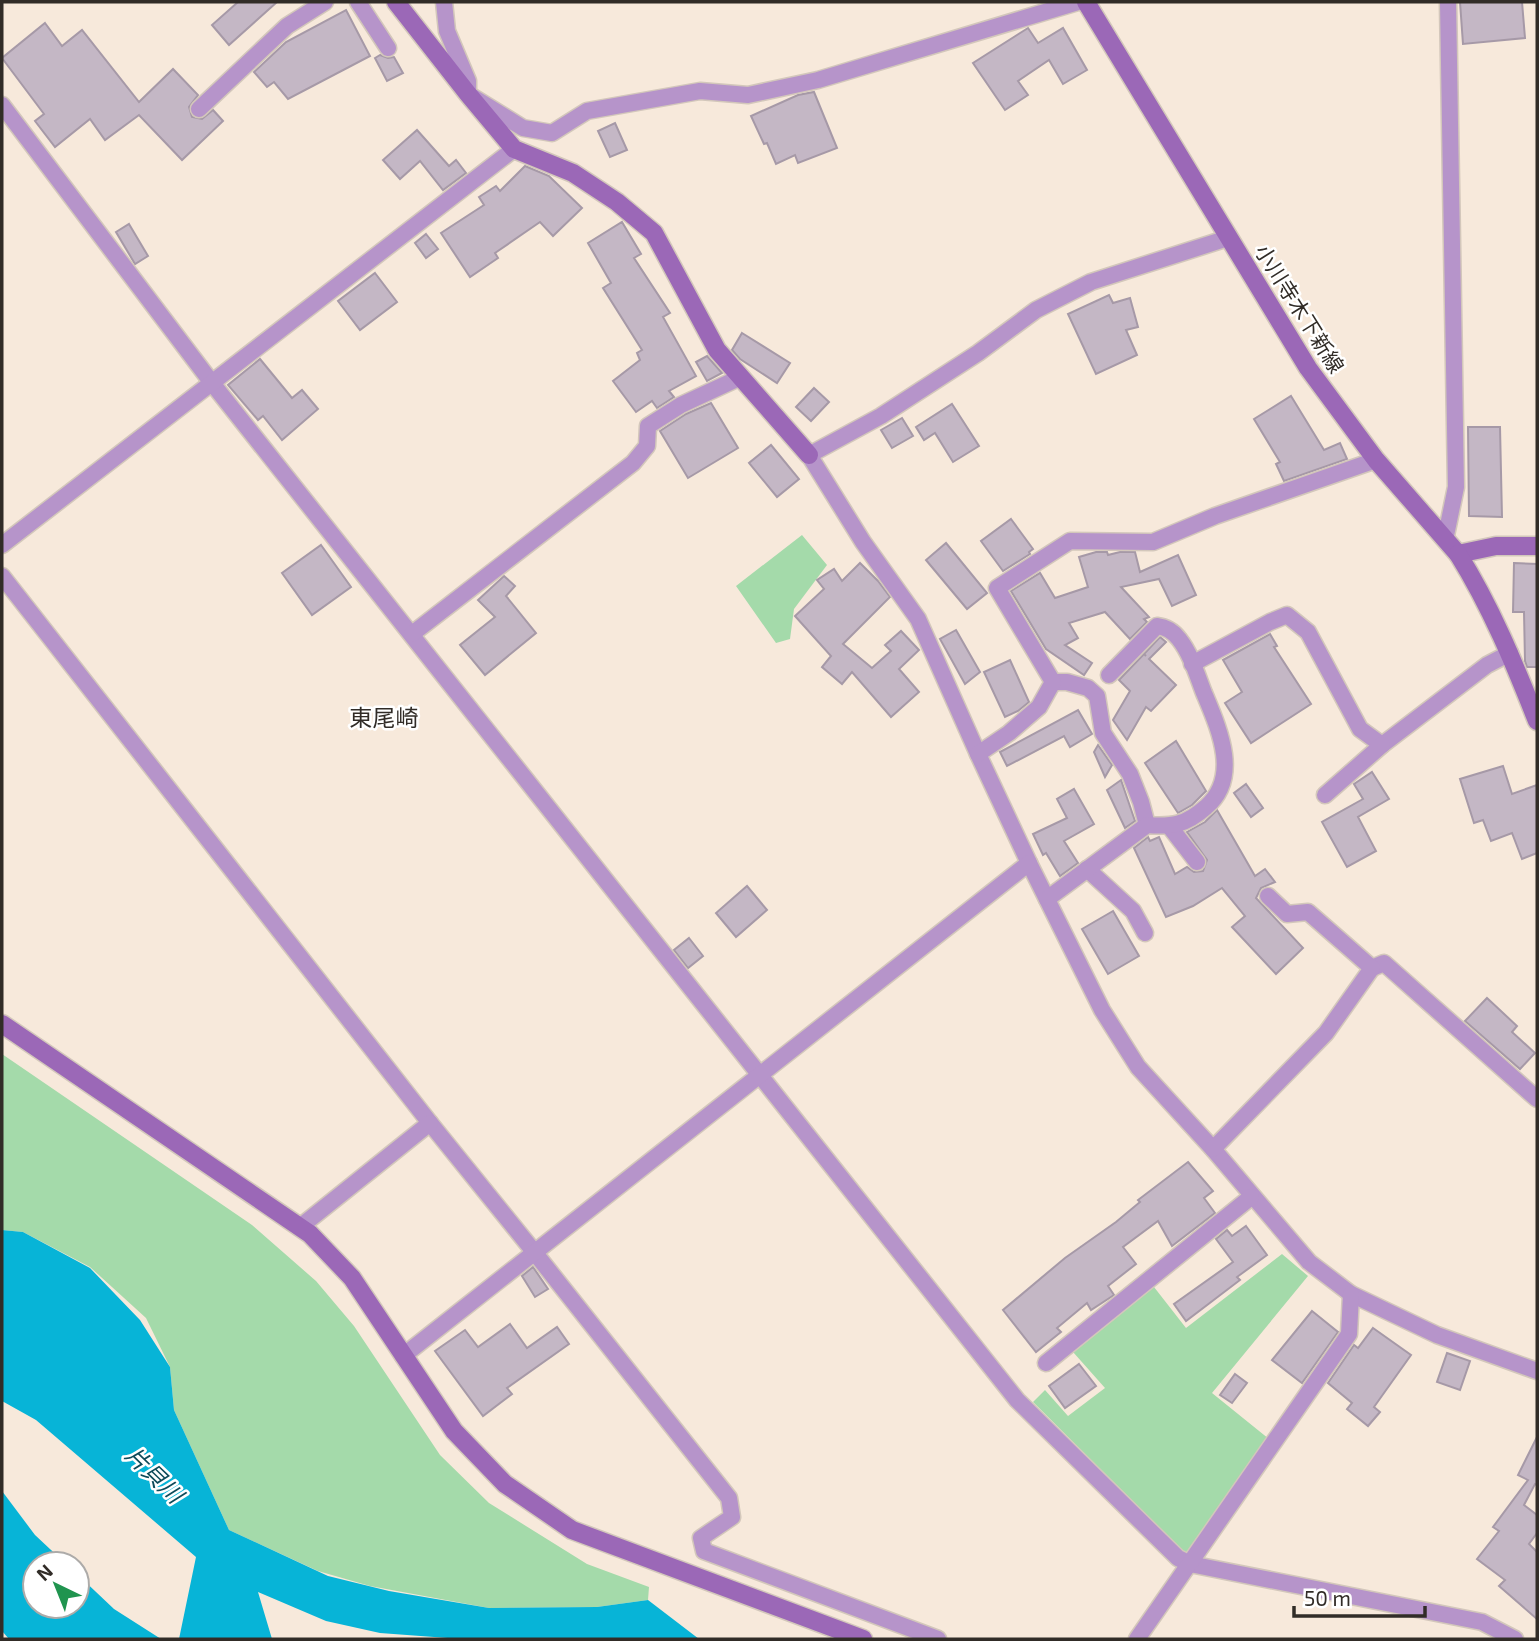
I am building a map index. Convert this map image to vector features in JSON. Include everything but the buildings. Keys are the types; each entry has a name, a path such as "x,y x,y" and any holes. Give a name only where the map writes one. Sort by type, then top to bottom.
{"street":[{"path":"199,109 287,26 325,2"},
{"path":"358,2 388,48"},
{"path":"396,2 514,149 573,173 617,202 654,233 717,349 809,454 863,542 918,619 1029,863 1102,1010 1138,1067 1213,1149 1251,1197 1309,1262 1351,1294 1437,1335 1537,1371"},
{"path":"444,2 447,31 468,81 468,94"},
{"path":"468,94 523,128 552,133 587,111 700,91 748,95 818,80 1078,2"},
{"name":"小川寺木下新線","path":"1086,2 1308,368 1376,460 1458,554 1480,588 1537,721"},
{"path":"1445,540 1456,487 1448,2"},
{"path":"2,105 212,383 1017,1400 1178,1558 1190,1564 1482,1622 1515,1639"},
{"path":"2,545 514,149"},
{"path":"809,454 881,416 978,354 1036,310 1091,282 1228,238"},
{"path":"412,634 633,463 646,446 648,426 681,405 741,377"},
{"path":"1053,682 997,588 1070,541 1153,542 1214,516 1376,460"},
{"path":"1458,554 1496,547 1537,546"},
{"path":"2,576 430,1123 729,1498 732,1517 701,1538 704,1551 938,1639"},
{"path":"1192,664 1287,615 1308,632 1360,729 1382,745"},
{"path":"1047,899 1147,825 1170,827 1195,817 1214,800 1226,778 1225,759 1217,725 1180,639 1166,627 1157,626 1109,675"},
{"path":"1325,795 1382,745 1487,665 1510,653"},
{"path":"978,754 1009,733 1039,707 1053,682"},
{"path":"1053,682 1067,682 1088,688 1097,696 1103,733 1130,774 1147,825"},
{"path":"1170,827 1197,862"},
{"path":"403,1356 1029,863"},
{"path":"1087,869 1133,911 1145,933"},
{"path":"1268,897 1287,914 1308,912 1373,968"},
{"path":"1213,1149 1326,1032 1373,968 1384,963 1537,1099"},
{"path":"2,1024 310,1234 352,1278 454,1431 505,1484 572,1530 863,1639"},
{"path":"300,1227 430,1123"},
{"path":"1046,1363 1251,1197"},
{"path":"1137,1639 1349,1334 1351,1294"}],"green space":[{"path":"802,535 827,565 794,609 790,639 776,643 736,586"},
{"path":"2,1054 252,1225 316,1281 354,1326 440,1455 489,1503 587,1564 649,1587 648,1600 597,1607 489,1608 370,1586 318,1571 229,1530 174,1410 170,1367 146,1318 90,1267 23,1232 2,1230"},
{"path":"1282,1254 1308,1276 1212,1393 1269,1439 1190,1553 1184,1552 1033,1402 1045,1390 1068,1416 1105,1388 1073,1352 1154,1287 1186,1328"}],"water":[{"name":"片貝川","path":"2,1230 23,1232 90,1268 140,1320 170,1367 174,1410 229,1530 328,1576 389,1591 489,1608 597,1607 648,1600 699,1639 461,1639 380,1633 326,1621 258,1592 272,1639 179,1639 196,1557 36,1420 2,1401"},
{"path":"2,1491 35,1535 51,1550 21,1550 21,1620 91,1620 91,1587 114,1609 161,1639 9,1639 2,1631"}],"district":[{"name":"東尾崎","path":"384,718"}]}
